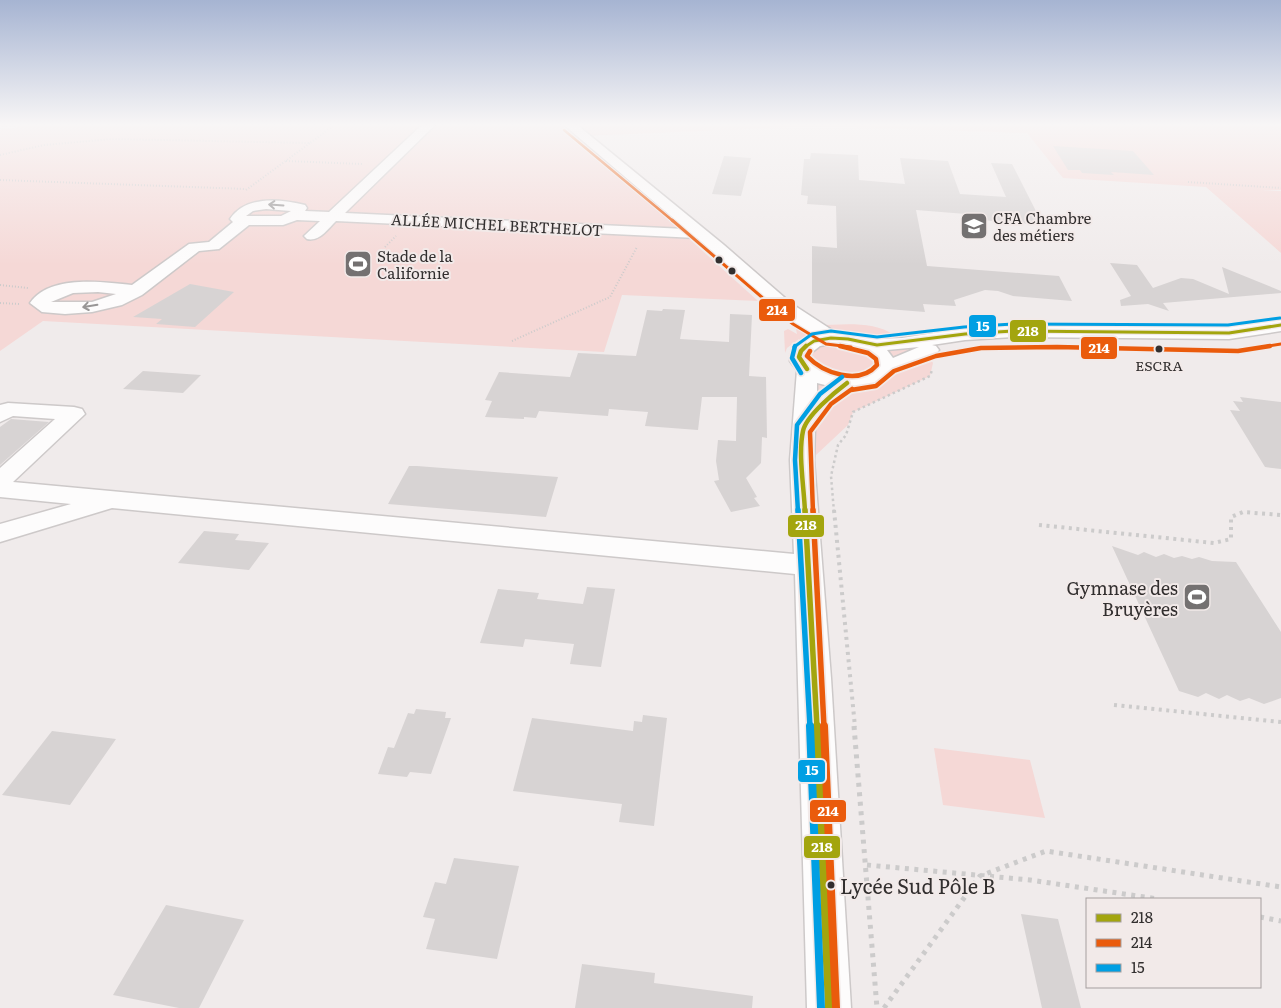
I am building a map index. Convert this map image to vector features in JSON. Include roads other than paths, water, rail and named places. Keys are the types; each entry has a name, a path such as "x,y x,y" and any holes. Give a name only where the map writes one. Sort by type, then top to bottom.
{"street":[{"path":"312,236 380,171"},
{"path":"625,171 781,306 808,326 831,338"},
{"name":"ALLÉE MICHEL BERTHELOT","path":"136,291 195,247 213,246 245,220 276,222 294,215 700,234"},
{"path":"781,306 796,329 803,348"},
{"path":"1281,325 1229,333 1013,331 965,334 877,346 848,339 831,338 814,341 803,348 799,357 807,369 823,378 847,383 873,379 890,364 924,352 980,341 1020,339 1238,344 1281,336"},
{"path":"863,343 881,354 885,361 885,368"},
{"path":"807,369 808,394 803,429 802,460 809,565 829,1008"},
{"path":"803,429 826,400 847,383"},
{"path":"0,415 8,408 74,414 0,481"},
{"path":"0,489 809,565"},
{"path":"0,534 115,500"}],"place":[{"name":"CFA Chambre des métiers","path":"974,226"},
{"name":"Stade de la Californie","path":"358,264"},
{"name":"ESCRA","path":"1159,349"},
{"name":"Gymnase des Bruyères","path":"1197,597"},
{"name":"Lycée Sud Pôle B","path":"831,885"}]}
